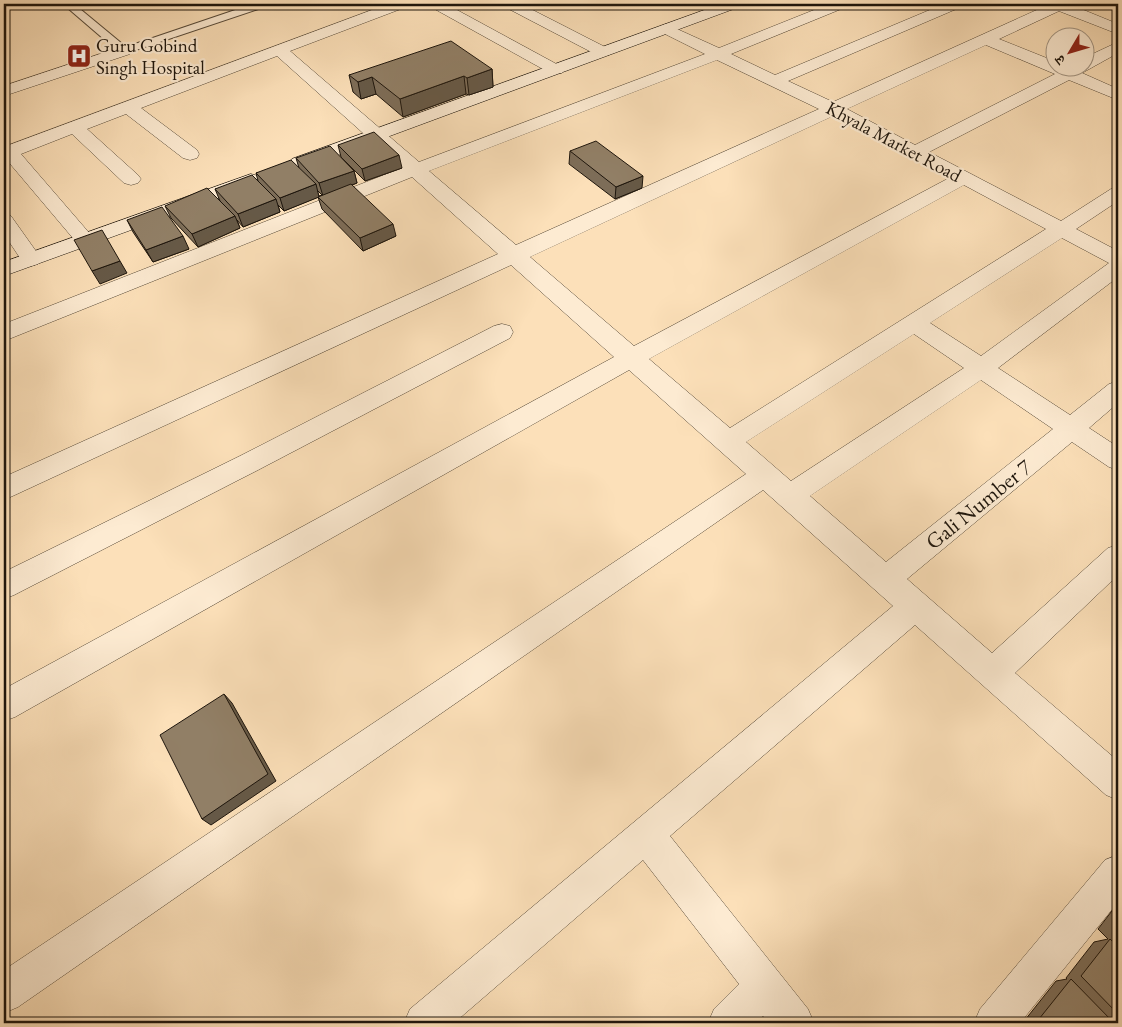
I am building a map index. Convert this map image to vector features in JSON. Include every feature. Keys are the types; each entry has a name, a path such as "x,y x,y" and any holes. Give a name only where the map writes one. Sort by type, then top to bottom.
{"street":[{"path":"84,239 7,152 129,108 401,4"},
{"path":"436,4 556,70"},
{"path":"510,4 603,52"},
{"path":"4,333 414,170 718,54 841,4"},
{"path":"775,81 956,4"},
{"path":"282,169 556,70 726,5"},
{"path":"4,489 1059,5 1118,29"},
{"name":"Khyala Market Road","path":"666,29 832,108 1118,259"},
{"path":"984,38 1044,61"},
{"path":"1094,60 1118,47"},
{"path":"279,50 765,476 1117,779"},
{"path":"4,91 124,51"},
{"path":"915,152 1048,78"},
{"path":"1083,78 1118,95"},
{"path":"129,108 190,154"},
{"path":"75,128 130,179"},
{"path":"4,269 263,176"},
{"path":"4,706 631,358 963,178"},
{"path":"727,442 1118,193"},
{"path":"4,220 31,259"},
{"path":"789,496 981,368 1118,267"},
{"path":"914,323 1118,460"},
{"path":"4,586 249,463 502,332"},
{"name":"Gali Number 7","path":"885,580 1118,390"},
{"path":"4,993 765,476"},
{"path":"993,673 1118,557"},
{"path":"424,1023 915,606"},
{"path":"646,834 794,1023"},
{"path":"994,1023 1118,873"},
{"path":"728,1023 765,986"}],"lane":[{"path":"68,4 124,51 263,4"}],"building":[{"path":"451,41 492,69 467,78 464,76 400,99 372,77 358,82 349,75"},
{"path":"374,132 399,155 362,169 338,145"},
{"path":"596,141 643,176 616,187 570,151"},
{"path":"330,146 354,171 319,183 296,158"},
{"path":"291,160 316,184 280,198 256,173"},
{"path":"252,175 276,199 238,214 215,189"},
{"path":"351,184 393,224 360,238 318,197"},
{"path":"207,188 235,216 192,234 165,206"},
{"path":"162,207 183,236 146,250 127,220"},
{"path":"102,230 120,261 92,271 74,240"},
{"path":"224,694 268,774 202,819 160,735"},
{"path":"1118,919 1118,930 1113,925"},
{"path":"1110,939 1118,947 1118,1014 1081,976"},
{"path":"1071,979 1114,1023 1043,1023 1039,1019"}],"place":[{"name":"Guru Gobind Singh Hospital","path":"79,56"}]}
